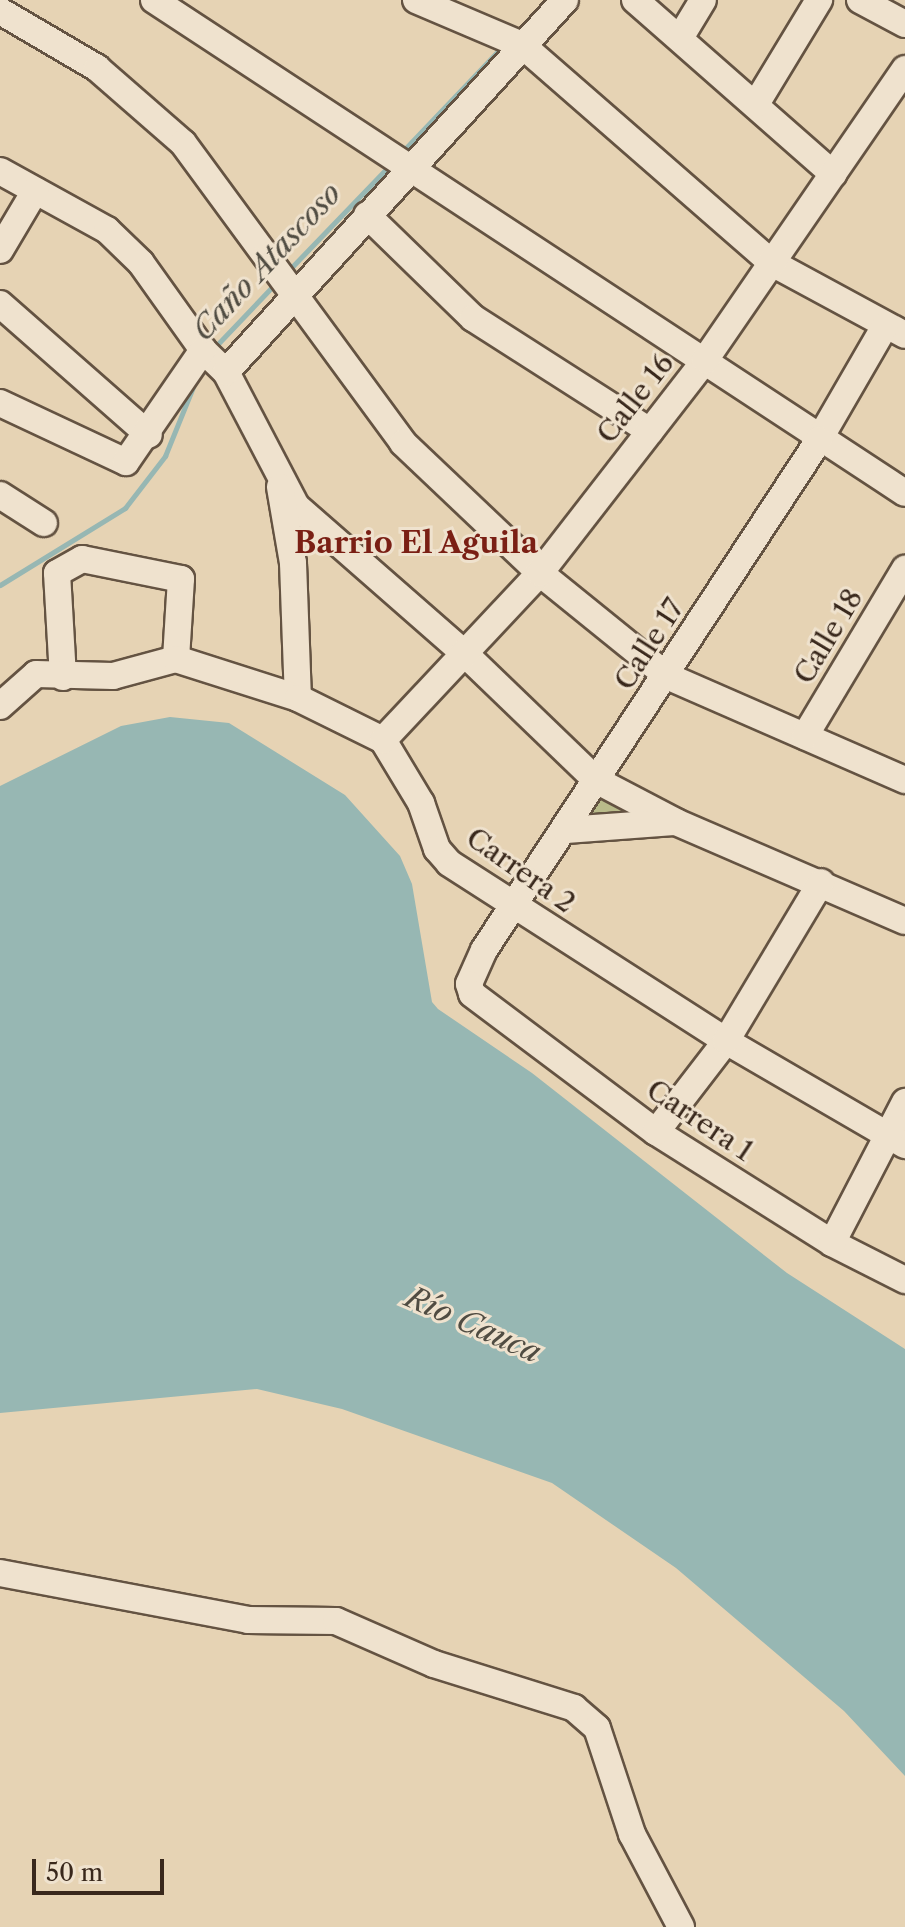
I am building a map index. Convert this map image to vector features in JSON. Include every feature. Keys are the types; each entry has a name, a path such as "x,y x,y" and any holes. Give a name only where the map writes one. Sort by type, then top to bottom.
{"street":[{"path":"154,0 705,360 819,440 905,493"},
{"path":"416,0 513,41 772,263 895,330"},
{"path":"0,403 121,461 130,460 283,283 367,215 399,162 513,41 565,0"},
{"path":"635,0 833,174"},
{"path":"680,38 703,0"},
{"path":"756,104 819,0"},
{"path":"860,0 905,24"},
{"path":"0,11 97,68 183,143 403,443 540,573 667,676 905,780"},
{"name":"Calle 16","path":"383,740 540,573 705,360 905,69"},
{"path":"0,171 107,230 141,263 214,360 296,506 464,653 596,780 676,822 821,882 905,921"},
{"path":"0,250 35,191"},
{"path":"367,215 473,318 650,431"},
{"path":"0,304 149,435"},
{"name":"Calle 17","path":"472,994 470,975 513,907 819,440 895,330"},
{"path":"277,469 293,563 298,698"},
{"path":"0,495 44,523"},
{"path":"63,677 57,573 82,559 181,579 176,659"},
{"name":"Calle 18","path":"805,736 905,569"},
{"path":"0,706 36,674 113,676 176,659 298,698 383,740"},
{"name":"Carrera 2","path":"383,740 421,803 437,849 513,907 726,1041 897,1141"},
{"path":"566,830 676,822"},
{"path":"656,1132 726,1041 821,882"},
{"name":"Carrera 1","path":"472,994 656,1132 832,1243 905,1280"},
{"path":"832,1243 897,1141 905,1102"},
{"path":"0,1573 248,1620 336,1621 434,1664 574,1708 597,1728 632,1834 681,1927"}],"green space":[{"path":"598,797 627,814 590,820"}],"water":[{"name":"Río Cauca","path":"170,717 229,723 345,795 400,856 412,884 432,1002 438,1009 532,1073 787,1273 905,1349 905,1776 844,1711 676,1568 552,1483 342,1409 257,1389 0,1413 0,786 121,726"}],"waterway":[{"name":"Caño Atascoso","path":"515,34 547,0"},
{"name":"Caño Atascoso","path":"401,153 502,47"},
{"name":"Caño Atascoso","path":"288,271 389,166"},
{"name":"Caño Atascoso","path":"213,349 275,284"},
{"name":"Caño Atascoso","path":"0,585 125,508 165,456 195,382"}],"district":[{"name":"Barrio El Aguila","path":"416,543"}]}
